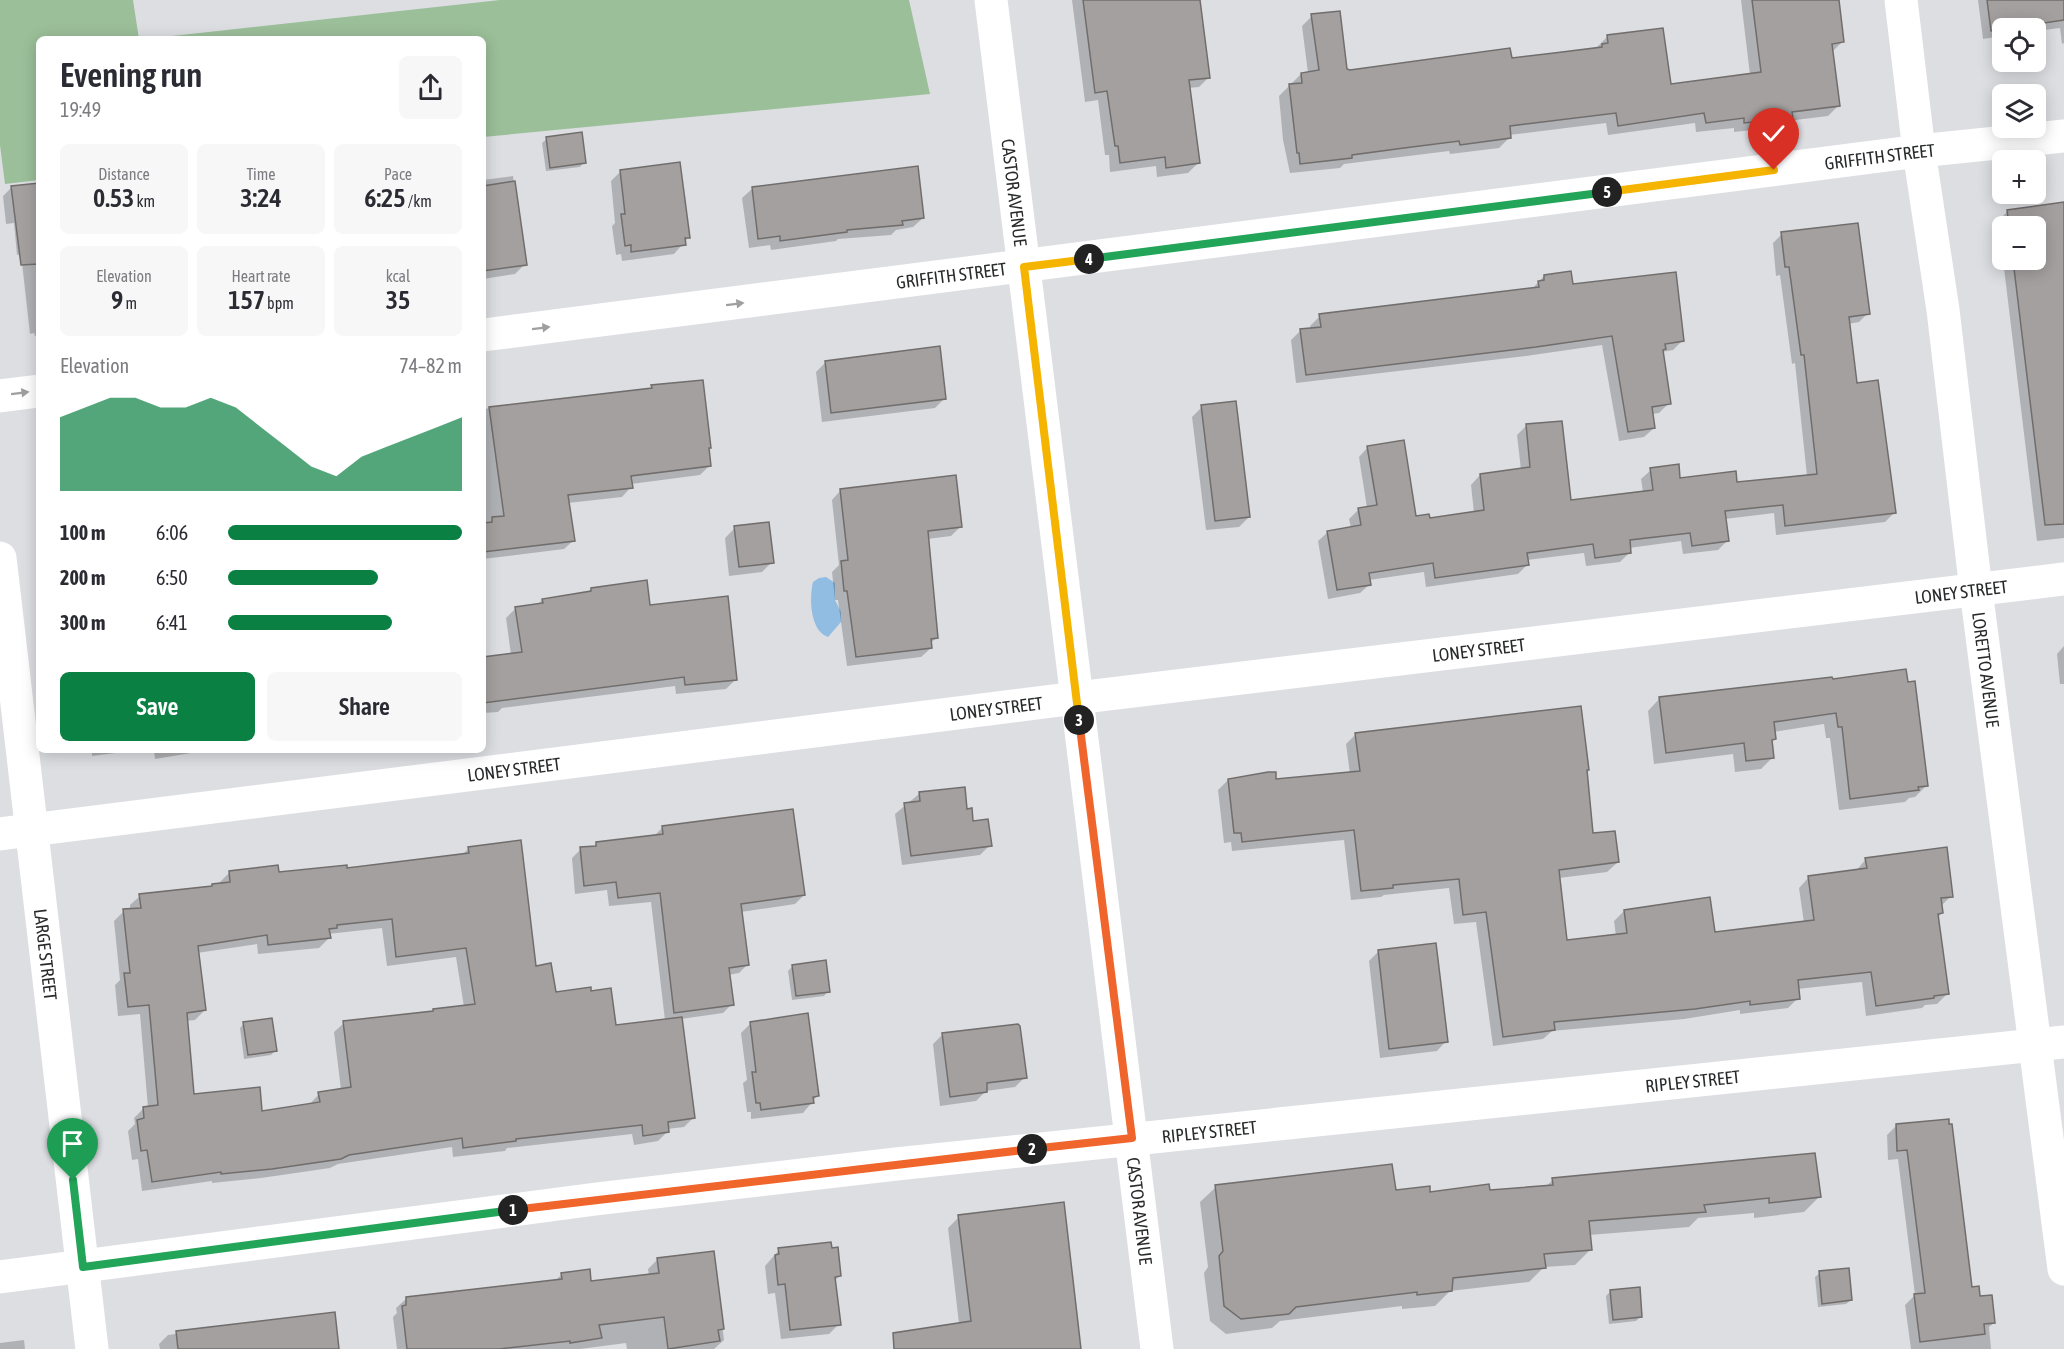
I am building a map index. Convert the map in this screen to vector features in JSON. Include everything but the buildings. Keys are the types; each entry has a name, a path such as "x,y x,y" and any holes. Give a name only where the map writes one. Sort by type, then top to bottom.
{"street":[{"name":"CASTOR AVENUE","path":"991,0 1157,1349"},
{"name":"LORETTO AVENUE","path":"1901,0 1919,151 1943,310 1976,590 2050,1044 2064,1269"},
{"name":"GRIFFITH STREET","path":"486,335 1919,151 2064,136"},
{"path":"0,396 36,391"},
{"name":"LARGE STREET","path":"0,558 92,1349"},
{"name":"LONEY STREET","path":"0,834 1076,698 2064,579"},
{"name":"RIPLEY STREET","path":"0,1277 596,1199 1132,1138 1221,1131 2050,1044"}],"green space":[{"path":"0,0 133,0 139,36 36,36 36,180 5,184 0,145"},
{"path":"500,0 909,0 930,94 486,137 486,36 172,36"}],"water":[{"path":"826,577 835,583 835,600 841,612 841,622 828,637 822,634 814,621 811,605 813,582"}],"route":[{"path":"73,1180 83,1267 596,1199 1132,1138 1024,267 1774,170"}]}
